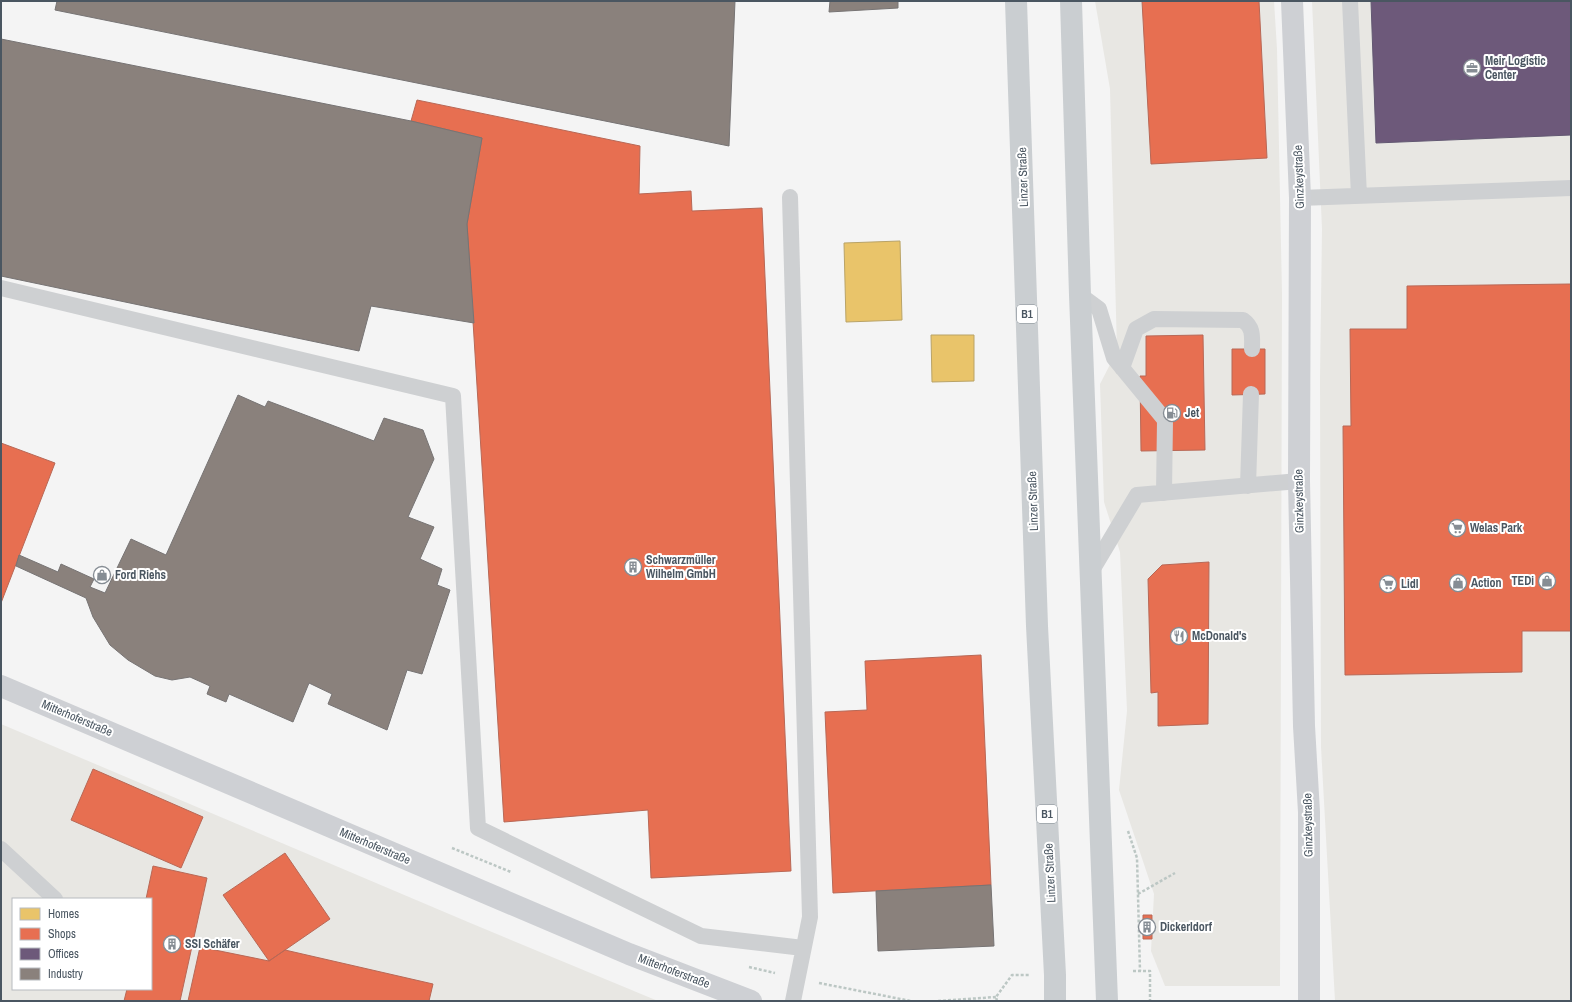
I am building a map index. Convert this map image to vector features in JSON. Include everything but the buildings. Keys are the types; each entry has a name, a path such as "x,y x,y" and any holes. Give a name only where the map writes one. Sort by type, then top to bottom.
{"main road":[{"name":"Linzer Straße","path":"1016,1 1037,626 1055,975 1055,1001"},
{"path":"1071,1 1080,295 1106,1001"}],"street":[{"name":"Ginzkeystraße","path":"1292,1 1300,198 1299,481 1304,726 1309,812 1309,1001"},
{"name":"Mitterhoferstraße","path":"1,686 629,954 751,1001"}],"lane":[{"path":"1350,1 1359,196"},
{"path":"1300,198 1571,188"},
{"path":"790,197 810,917 793,1001"},
{"path":"1,288 453,396 478,828 701,936 803,948"},
{"path":"1080,295 1099,309 1114,358 1165,420 1164,493"},
{"path":"1122,368 1136,329 1154,319 1243,320 1252,330 1252,349"},
{"path":"1248,486 1251,394"},
{"path":"1090,572 1137,495 1299,481"},
{"path":"1,849 54,898"}],"path":[{"path":"1128,829 1137,858 1140,971"},
{"path":"450,847 517,874"},
{"path":"1138,894 1174,873"},
{"path":"745,966 844,989 912,1001"},
{"path":"1150,970 1150,1001"},
{"path":"938,1001 996,997"}],"shaded area":[{"path":"1095,1 1274,1 1277,49 1282,294 1280,986 1165,986 1151,951 1154,894 1119,790 1127,711 1120,552 1104,502 1100,384 1117,351 1110,89"},
{"path":"1312,1 1571,1 1571,1001 1335,1001 1321,747 1320,379 1322,229"},
{"path":"1,724 468,922 658,1001 1,1001"}],"place":[{"name":"Meir Logistic Center","path":"1472,68"},
{"name":"Jet","path":"1172,413"},
{"name":"Welas Park","path":"1457,528"},
{"name":"Schwarzmüller Wilhelm GmbH","path":"633,567"},
{"name":"Ford Riehs","path":"102,575"},
{"name":"TEDi","path":"1547,581"},
{"name":"Action","path":"1458,583"},
{"name":"Lidl","path":"1388,584"},
{"name":"McDonald's","path":"1179,636"},
{"name":"Dickerldorf","path":"1147,927"},
{"name":"SSI Schäfer","path":"172,944"}]}
